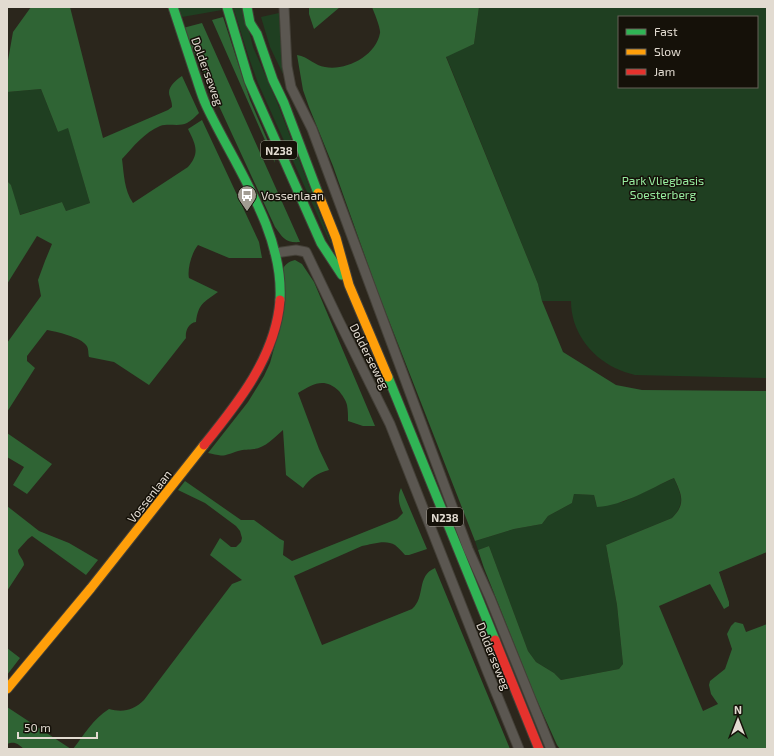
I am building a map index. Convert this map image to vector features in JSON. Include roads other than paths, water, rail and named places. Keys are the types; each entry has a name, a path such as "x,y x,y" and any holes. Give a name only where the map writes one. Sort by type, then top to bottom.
{"main road":[{"name":"Dolderseweg","path":"173,7 206,105 258,208 275,254"},
{"name":"Dolderseweg","path":"227,7 249,81 321,243 349,285"},
{"name":"Dolderseweg","path":"246,7 250,23 256,34 273,80 284,103 336,238 349,285 426,469 539,749"},
{"name":"Dolderseweg","path":"253,7 256,22 256,34"},
{"name":"Vossenlaan","path":"7,689 96,582 236,405 253,378 267,350 280,309 279,272 275,254"}],"street":[{"name":"Dolderseweg","path":"284,7 287,66 291,87 312,129 468,549 490,598 551,749"},
{"name":"Dolderseweg","path":"275,254 296,250 306,252 390,424 519,749"}],"place":[{"name":"Vossenlaan","path":"247,212"}],"park label":[{"name":"Park Vliegbasis Soesterberg","path":"663,187"}]}
